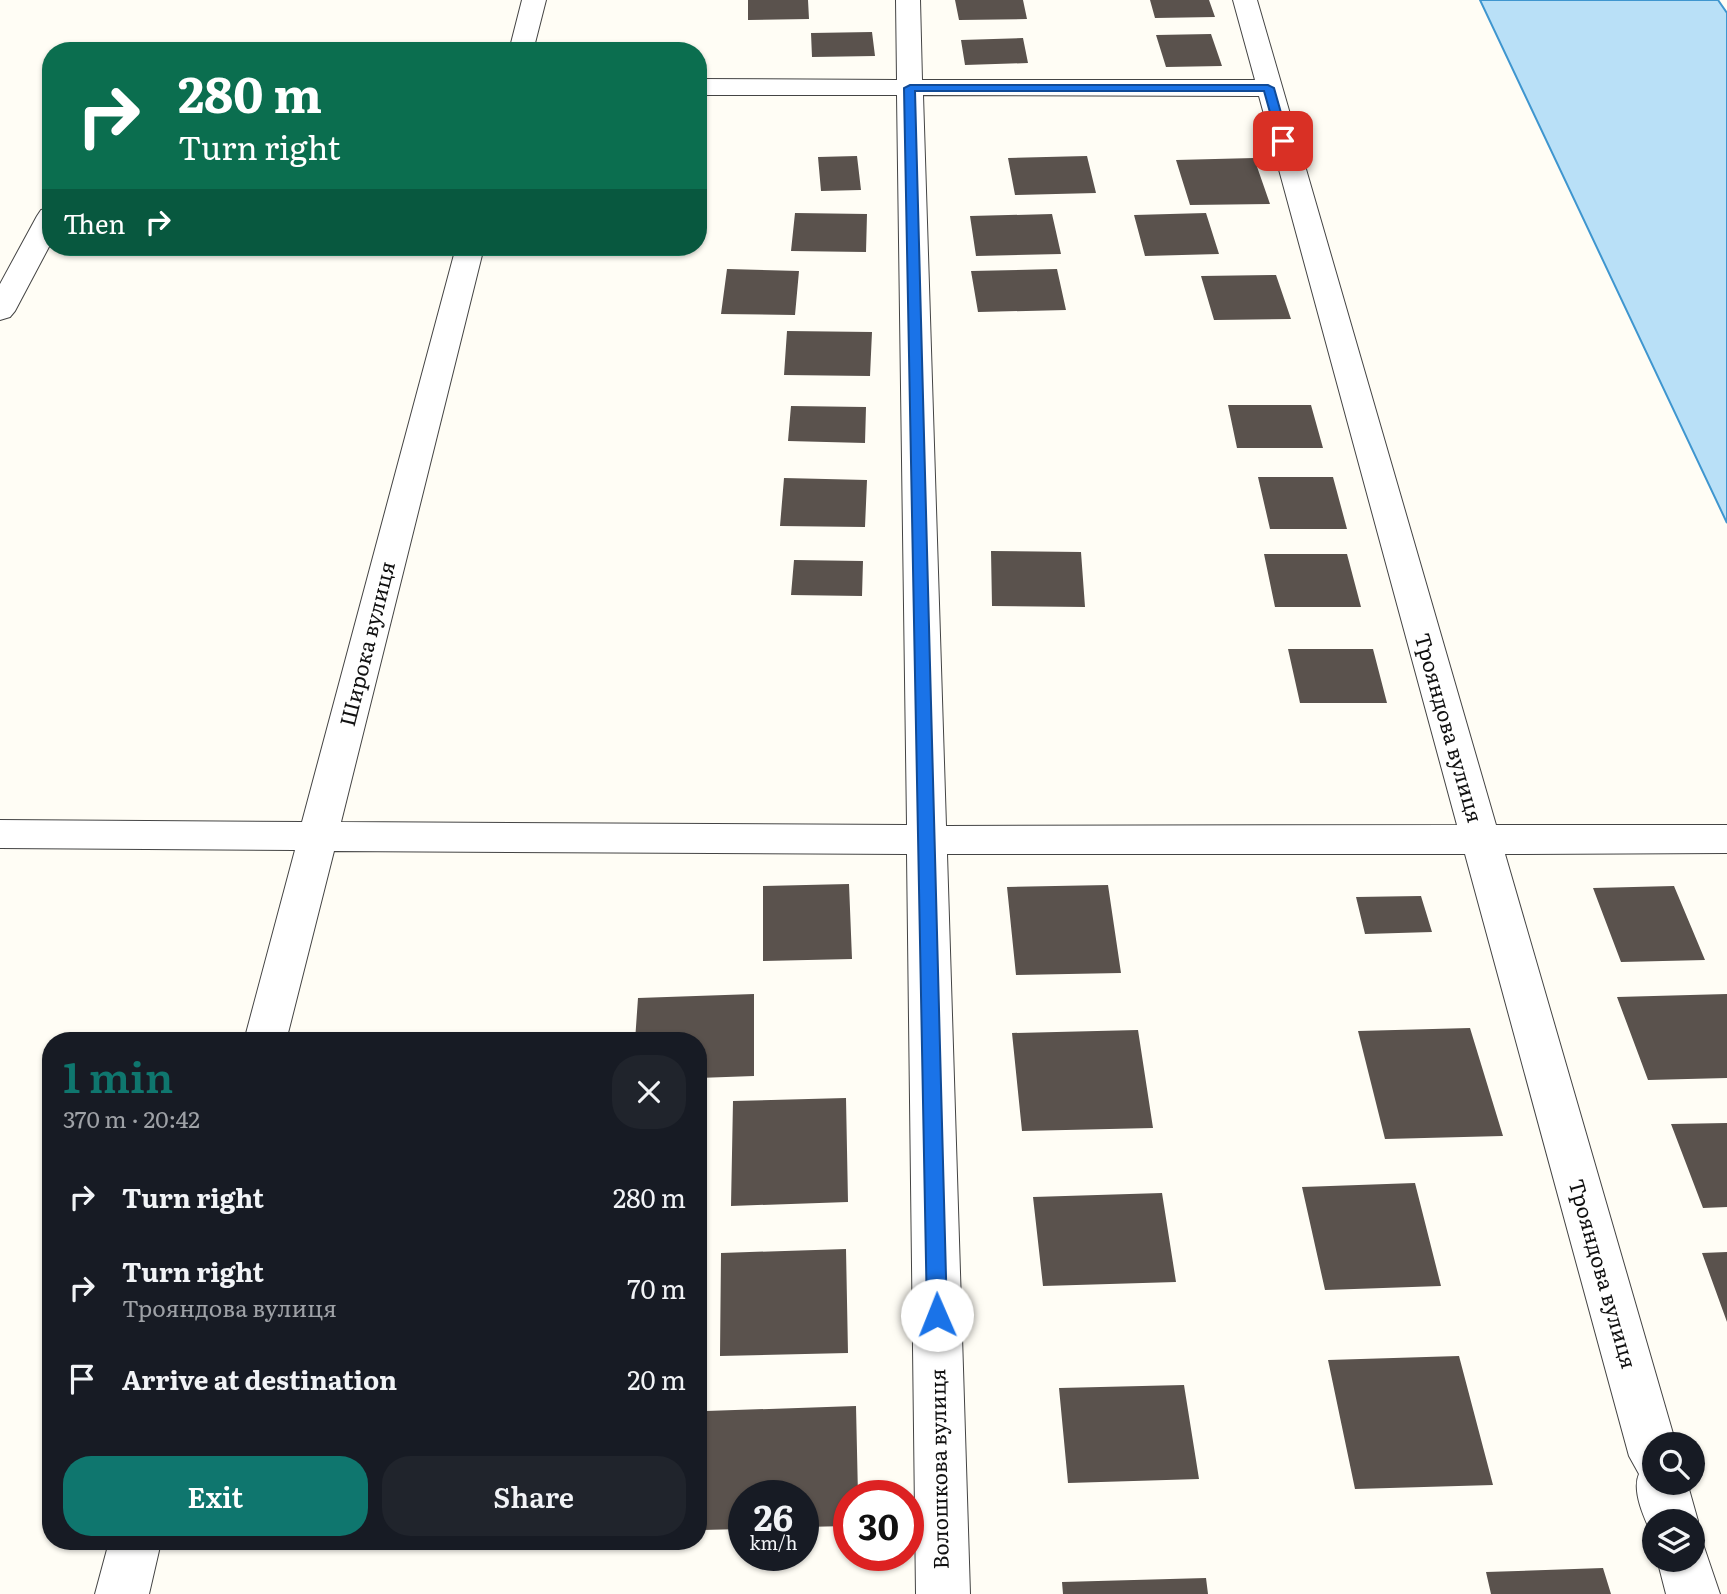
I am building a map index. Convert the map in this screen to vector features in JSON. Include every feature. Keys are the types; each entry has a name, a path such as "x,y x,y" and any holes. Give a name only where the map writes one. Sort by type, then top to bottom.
{"street":[{"path":"522,42 534,0"},
{"name":"Волошкова вулиця","path":"908,0 943,1594"},
{"name":"Трояндова вулиця","path":"1245,0 1647,1432"},
{"path":"707,87 1268,88"},
{"path":"0,311 42,233"},
{"name":"Широка вулиця","path":"267,1032 468,256"},
{"path":"0,834 927,840 1727,839"},
{"path":"122,1594 133,1550"},
{"path":"1687,1572 1693,1594"}],"water":[{"path":"1480,0 1718,0 1727,13 1727,523"}],"building":[{"path":"748,0 808,0 809,19 748,20"},
{"path":"955,0 1023,0 1027,19 959,20"},
{"path":"1150,0 1209,0 1215,17 1155,18"},
{"path":"872,32 875,56 812,57 811,33"},
{"path":"1211,34 1222,66 1166,67 1156,35"},
{"path":"1023,38 1028,63 965,65 961,40"},
{"path":"857,156 861,190 821,191 818,157"},
{"path":"1087,156 1096,193 1015,195 1008,158"},
{"path":"1254,158 1270,204 1190,205 1176,160"},
{"path":"795,213 867,214 866,252 791,251"},
{"path":"1206,213 1219,254 1145,256 1134,215"},
{"path":"1052,214 1061,254 976,256 970,216"},
{"path":"727,269 799,271 795,315 721,314"},
{"path":"1057,269 1066,310 978,312 971,271"},
{"path":"1276,275 1291,319 1214,320 1201,276"},
{"path":"787,331 872,332 870,376 784,375"},
{"path":"1228,405 1311,405 1323,448 1237,448"},
{"path":"791,406 866,407 865,443 788,441"},
{"path":"1258,477 1333,477 1347,529 1270,529"},
{"path":"784,478 867,480 865,527 780,526"},
{"path":"991,551 1081,552 1085,607 992,606"},
{"path":"1264,554 1347,554 1361,607 1275,607"},
{"path":"794,560 863,561 862,596 791,595"},
{"path":"1288,649 1373,649 1387,703 1300,703"},
{"path":"849,884 852,959 763,961 763,886"},
{"path":"1108,885 1121,973 1016,975 1007,887"},
{"path":"1674,886 1705,960 1621,962 1593,888"},
{"path":"1421,896 1432,932 1365,934 1356,897"},
{"path":"754,994 754,1076 707,1078 707,1032 636,1032 638,998"},
{"path":"1727,994 1727,1078 1648,1080 1617,997"},
{"path":"1470,1028 1503,1136 1385,1139 1358,1031"},
{"path":"1138,1030 1153,1128 1022,1131 1012,1033"},
{"path":"846,1098 848,1202 731,1206 733,1101"},
{"path":"1727,1123 1727,1207 1703,1208 1671,1124"},
{"path":"1415,1183 1441,1286 1325,1290 1302,1187"},
{"path":"1162,1193 1176,1282 1043,1286 1033,1197"},
{"path":"846,1249 848,1353 720,1356 721,1253"},
{"path":"1727,1252 1727,1322 1702,1253"},
{"path":"1459,1356 1493,1485 1355,1489 1328,1360"},
{"path":"1184,1385 1199,1479 1068,1483 1059,1388"},
{"path":"856,1406 858,1480 833,1480 833,1526 819,1527 819,1480 728,1480 728,1529 707,1530 707,1411"},
{"path":"1603,1568 1611,1594 1491,1594 1486,1572"},
{"path":"1206,1578 1208,1594 1063,1594 1062,1582"}],"route":[{"path":"937,1315 910,88 1268,88 1283,141"}]}
